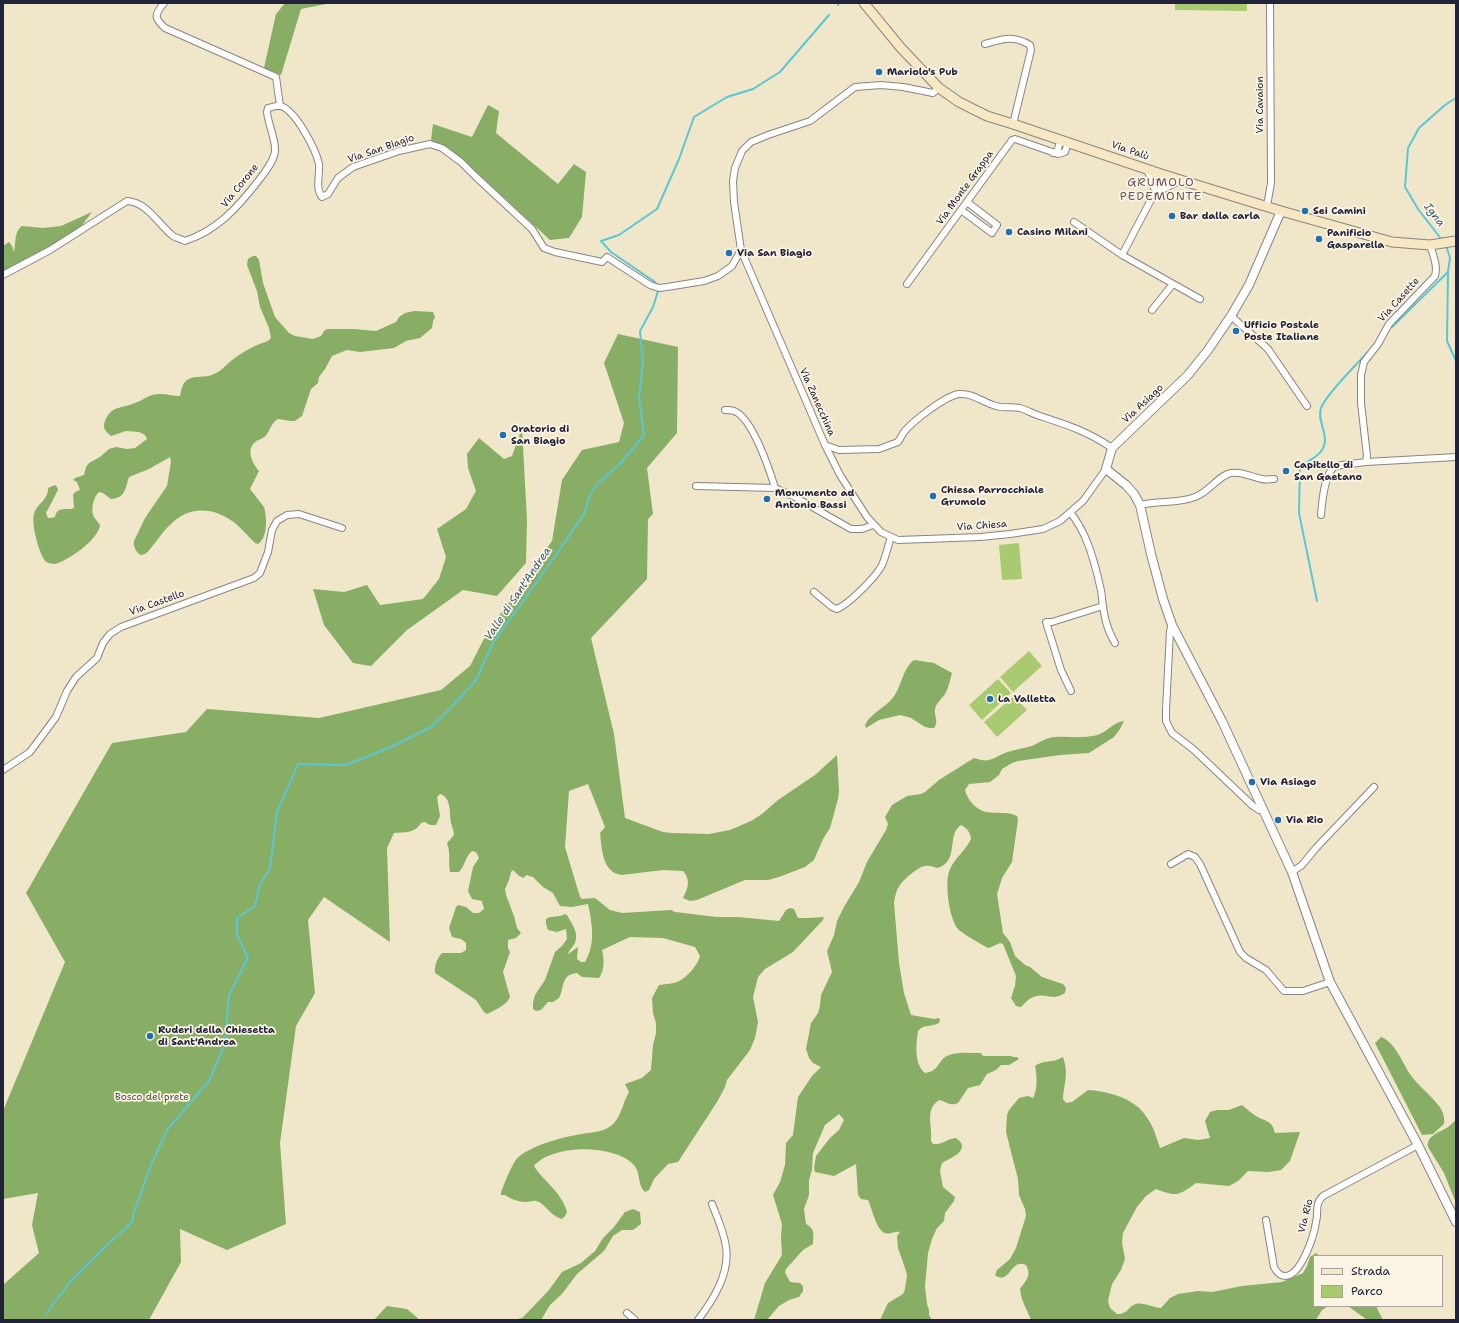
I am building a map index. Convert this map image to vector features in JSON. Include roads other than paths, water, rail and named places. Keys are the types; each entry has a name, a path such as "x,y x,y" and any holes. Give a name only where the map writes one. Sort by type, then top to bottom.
{"main road":[{"name":"Via Palù","path":"864,3 901,48 939,88 959,102 986,116 1181,180 1281,211 1392,242 1433,244 1456,241"}],"street":[{"path":"164,3 157,11 156,17 158,22 165,28 276,77 280,106"},
{"name":"Via Cavaion","path":"1267,206 1271,183 1270,3"},
{"path":"985,44 1006,38 1024,41 1030,44 1031,50 1013,124"},
{"path":"742,250 734,208 733,181 735,168 742,151 751,142 810,121 855,87 881,85 903,87 933,93 939,88"},
{"name":"Via San Biagio","path":"280,106 296,119 315,152 320,170 320,194 322,197 325,197 338,178 353,167 399,151 430,144 442,148 462,162 532,229 544,248 555,252 602,262 607,257 650,285 660,288 704,281 718,276 732,266 742,250"},
{"name":"Via Corone","path":"3,275 50,250 127,201 134,202 143,207 174,236 185,241 201,235 228,217 244,201 268,166 275,149 267,112 268,108 280,106"},
{"name":"Via Monte Grappa","path":"907,284 1012,140 1015,139 1058,154 1065,152 1065,141"},
{"path":"1146,169 1157,192"},
{"path":"1122,255 1164,180 1162,174 1158,177 1154,186"},
{"path":"1157,192 1181,180"},
{"path":"961,210 992,233 997,225 967,202"},
{"name":"Via Asiago","path":"1112,448 1188,375 1208,350 1231,316 1249,285 1281,211"},
{"path":"1074,222 1122,255 1200,299"},
{"name":"Via Casette","path":"1366,462 1367,456 1361,403 1361,375 1364,362 1378,344 1389,324 1435,276 1436,263 1433,244"},
{"name":"Via Zanecchina","path":"742,250 825,445 839,450 879,449 898,442 912,423 949,397 957,394 964,394 971,395 993,406 1011,406 1024,409 1037,415 1082,430 1112,448"},
{"path":"1152,310 1173,284"},
{"path":"1231,316 1268,349 1307,406"},
{"path":"725,410 734,410 740,415 753,433 769,467 775,488"},
{"name":"Via Chiesa","path":"825,445 854,499 873,525 882,532 898,540 1010,534 1043,529 1060,521 1083,501 1106,469"},
{"path":"1112,448 1106,469 1126,485 1134,494 1140,505 1151,554 1163,599 1172,625 1222,721 1292,872 1330,982 1418,1145 1456,1222"},
{"path":"1320,515 1324,489 1332,468 1339,464 1456,457"},
{"path":"1140,505 1184,501 1194,498 1207,491 1222,477 1230,473 1241,473 1262,479 1274,479"},
{"path":"696,486 775,488 794,496 851,529 862,529 873,525"},
{"path":"1070,512 1084,533 1092,553 1108,631 1115,642"},
{"name":"Via Castello","path":"3,770 30,752 56,717 67,691 76,677 97,658 103,643 110,634 120,627 254,578 260,573 268,552 272,530 277,521 287,515 299,514 342,528"},
{"path":"814,592 832,607 837,609 843,606 865,585 882,565 891,537"},
{"path":"1070,691 1061,670 1046,622 1052,622 1102,606"},
{"path":"1172,625 1170,631 1166,721 1172,733 1193,749 1253,806 1259,810 1264,810"},
{"path":"1292,872 1302,865 1316,848 1374,787"},
{"path":"1171,864 1188,854 1195,858 1200,864 1240,952 1246,958 1266,970 1284,991 1303,991 1330,982"},
{"name":"Via Rio","path":"1266,1220 1274,1266 1277,1272 1283,1276 1290,1276 1298,1270 1303,1260 1317,1222 1318,1200 1418,1145"},
{"path":"698,1320 717,1293 726,1264 726,1248 712,1204"},
{"path":"627,1313 635,1320"}],"waterway":[{"name":"Valle di Sant'Andrea","path":"46,1314 69,1283 133,1221 133,1215 151,1165 167,1130 209,1081 225,1044 229,995 248,958 237,935 237,918 255,906 260,884 270,869 277,812 298,764 346,765 391,747 431,727 449,710 476,680 493,643 585,512 590,495 598,483 620,464 644,435 639,398 643,361 640,331 653,307 659,288 655,282 611,252 601,241 619,235 657,209 679,159 694,117 727,97 753,89 780,72 829,15"},
{"name":"Igna","path":"1442,240 1418,209 1405,187 1408,148 1419,128 1445,105 1456,98"},
{"name":"Igna","path":"1446,245 1450,258 1448,272 1447,341 1456,361"},
{"path":"1392,327 1448,272"},
{"path":"1317,601 1299,513 1300,467 1317,455 1322,450 1324,445 1325,439 1320,418 1321,408 1324,402 1342,379 1369,351"}],"place":[{"name":"Mariolo's Pub","path":"879,72"},
{"name":"Sei Camini","path":"1305,211"},
{"name":"Bar dalla carla","path":"1172,216"},
{"name":"Casino Milani","path":"1009,232"},
{"name":"Panificio Gasparella","path":"1319,239"},
{"name":"Via San Biagio","path":"729,253"},
{"name":"Ufficio Postale Poste Italiane","path":"1236,331"},
{"name":"Oratorio di San Biagio","path":"503,435"},
{"name":"Capitello di San Gaetano","path":"1286,471"},
{"name":"Chiesa Parrocchiale Grumolo","path":"933,496"},
{"name":"Monumento ad Antonio Bassi","path":"767,499"},
{"name":"La Valletta","path":"990,699"},
{"name":"Via Asiago","path":"1252,782"},
{"name":"Via Rio","path":"1278,820"},
{"name":"Ruderi della Chiesetta di Sant'Andrea","path":"150,1036"}],"district":[{"name":"GRUMOLO PEDEMONTE","path":"1161,190"}],"park label":[{"name":"Bosco del prete","path":"152,1097"}]}
